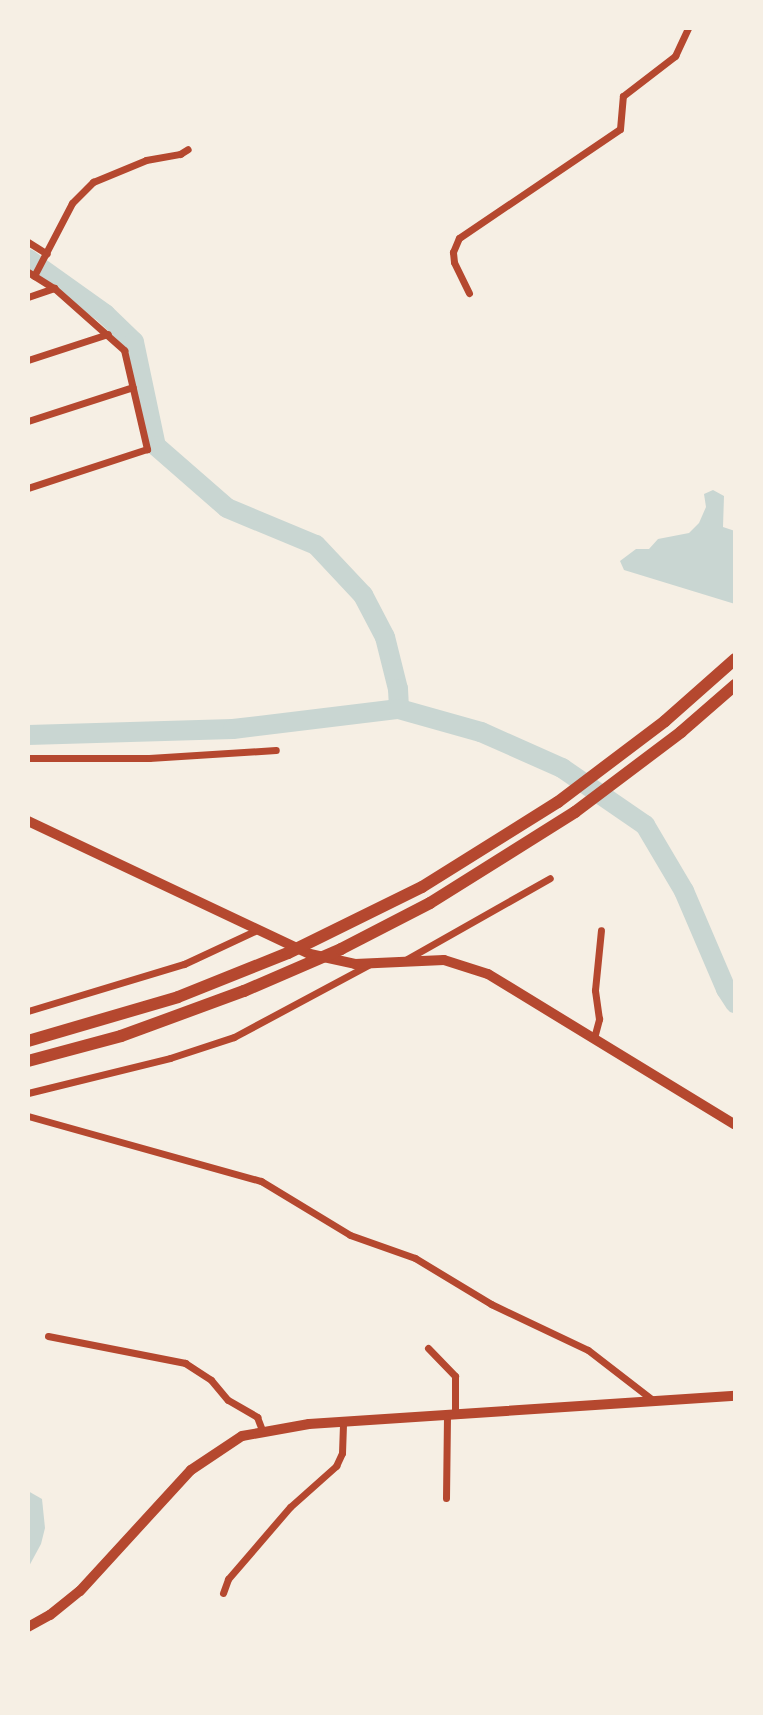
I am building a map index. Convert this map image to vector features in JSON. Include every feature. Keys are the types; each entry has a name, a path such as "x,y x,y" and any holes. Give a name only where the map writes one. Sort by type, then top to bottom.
{"highway":[{"path":"28,1041 178,997 288,953 422,887 558,802 618,758 735,659"},
{"path":"28,1061 179,1015 341,949 430,903 575,812 637,767 735,685"}],"main road":[{"path":"28,821 310,954 340,963 444,960 488,974 735,1125"},
{"path":"28,1627 50,1615 80,1591 191,1470 222,1447 262,1430 343,1421 735,1396"}],"street":[{"path":"469,293 454,262 453,252 459,238 620,129 623,96 675,56 688,28"},
{"path":"28,488 147,449 124,350 54,288 31,274 47,254 72,203 93,182 146,160 180,154 188,149"},
{"path":"28,242 47,254"},
{"path":"28,297 54,288"},
{"path":"28,360 108,334"},
{"path":"28,421 133,387"},
{"path":"28,758 149,758 276,750"},
{"path":"407,959 550,878"},
{"path":"28,1011 184,964 257,930"},
{"path":"594,1038 599,1019 595,990 601,930"},
{"path":"28,1093 170,1058 234,1037 372,963"},
{"path":"28,1116 261,1181 340,1229 415,1258 491,1304 588,1350 654,1401"},
{"path":"48,1336 185,1363 211,1380 228,1400 257,1417 262,1430"},
{"path":"428,1348 455,1376 446,1498"},
{"path":"223,1593 228,1579 290,1507 336,1466 342,1453 343,1421"}],"shaded area":[{"path":"713,490 724,496 723,527 735,531 735,604 624,570 620,561 636,549 649,549 658,539 689,533 699,523 706,507 704,494"},
{"path":"28,1491 42,1499 45,1528 41,1544 28,1568"}],"waterway":[{"path":"28,259 105,314 134,342 156,446 227,508 316,545 363,595 385,637 398,689 399,709"},
{"path":"28,735 233,729 399,709 481,732 562,768 645,825 684,891 735,1003"}]}
